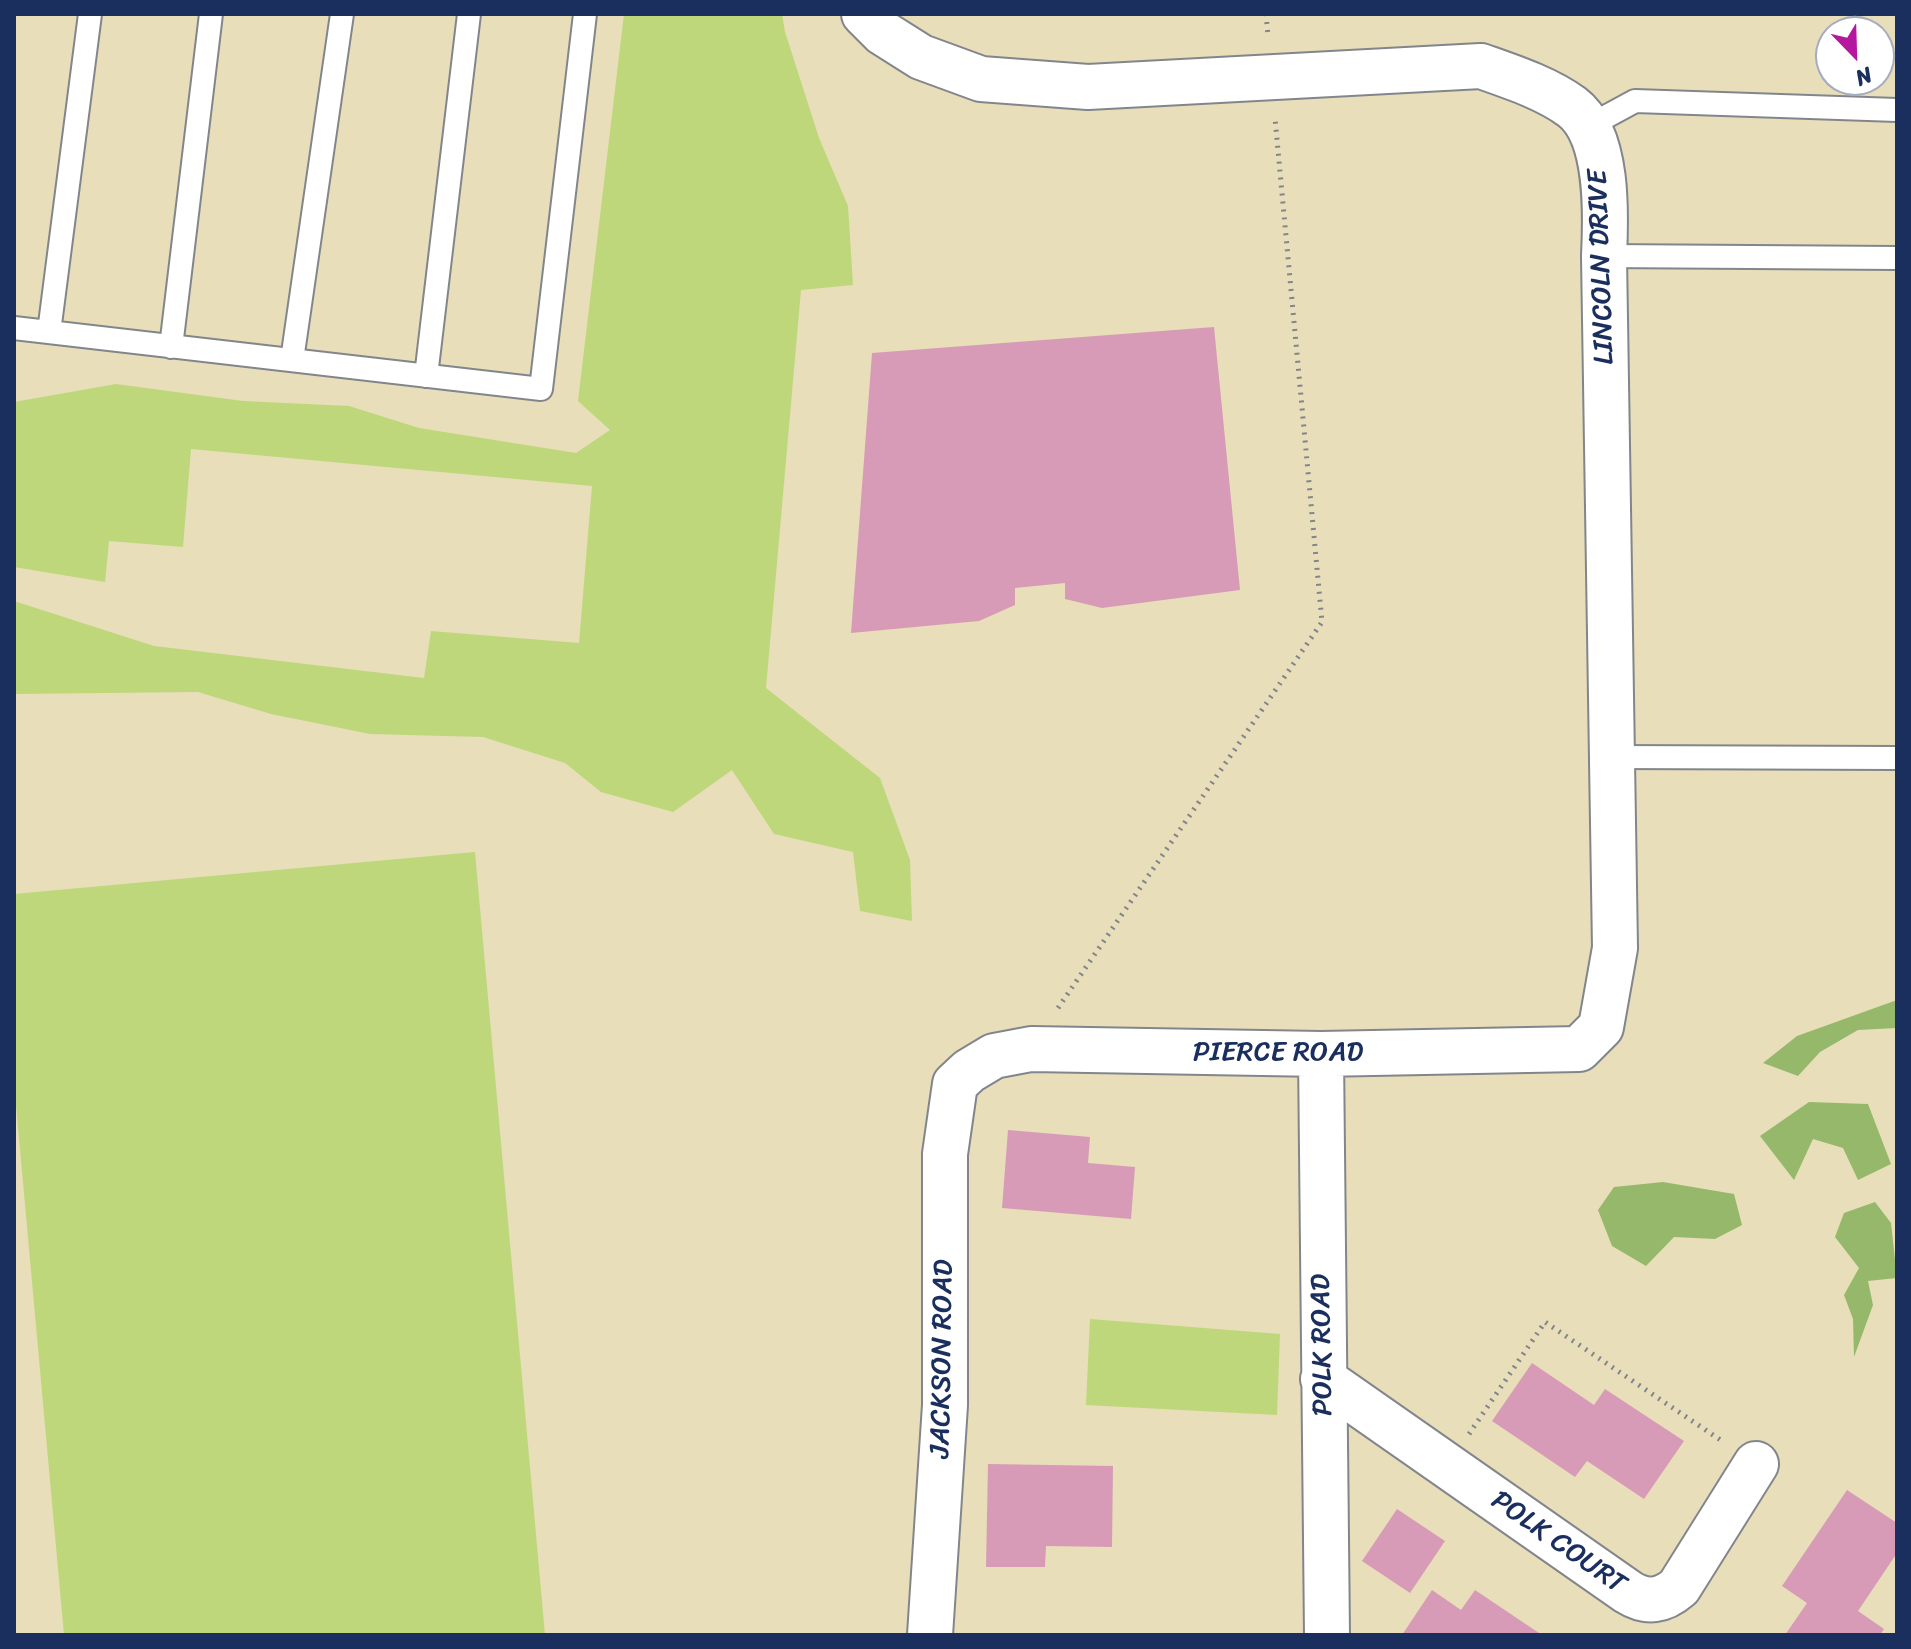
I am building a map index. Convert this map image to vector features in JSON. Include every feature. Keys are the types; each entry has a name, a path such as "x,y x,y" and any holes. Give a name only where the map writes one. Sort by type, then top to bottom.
{"street":[{"name":"LINCOLN DRIVE","path":"864,14 883,33 921,57 981,79 1088,87 1481,66 1528,83 1574,109 1594,137 1605,220 1615,948 1601,1027"},
{"name":"PIERCE ROAD","path":"955,1084 994,1056 1031,1049 1321,1054 1579,1049 1601,1027"},
{"name":"POLK ROAD","path":"1321,1054 1327,1635"},
{"name":"JACKSON ROAD","path":"930,1635 945,1405 945,1154 955,1084"},
{"name":"POLK COURT","path":"1323,1379 1628,1592 1649,1601 1670,1595 1679,1587 1756,1464"}],"lane":[{"path":"49,332 90,14"},
{"path":"171,347 211,14"},
{"path":"292,360 342,14"},
{"path":"426,376 469,14"},
{"path":"14,328 541,389 585,14"},
{"path":"1587,127 1635,101 1897,110"},
{"path":"1604,256 1897,258"},
{"path":"1612,757 1897,758"}],"path":[{"path":"1031,1049 1322,622 1266,14"},
{"path":"1448,1466 1545,1322 1756,1464"}],"green space":[{"path":"624,14 782,14 819,138 848,206 853,285 801,290 766,688 880,778 910,860 912,921 860,911 853,852 774,834 732,770 673,812 601,792 565,763 483,737 370,734 271,714 198,692 14,694 14,601 154,646 424,678 431,631 579,643 592,486 191,449 183,547 109,541 105,582 14,567 14,402 116,384 243,401 349,406 419,428 576,453 610,430 578,401"},
{"path":"475,852 545,1635 64,1635 14,1083 14,894"},
{"path":"1897,1000 1897,1028 1858,1030 1820,1052 1798,1076 1763,1063 1797,1036"},
{"path":"1809,1102 1868,1104 1891,1164 1858,1180 1843,1148 1813,1139 1794,1180 1760,1136"},
{"path":"1663,1182 1734,1194 1742,1225 1715,1239 1674,1237 1646,1266 1612,1246 1598,1210 1614,1187"},
{"path":"1875,1202 1891,1223 1897,1278 1868,1281 1873,1305 1854,1357 1853,1319 1844,1295 1859,1268 1835,1237 1844,1213"},
{"path":"1090,1319 1280,1334 1277,1415 1086,1405"}],"building":[{"path":"1214,327 1240,590 1102,608 1065,599 1065,583 1015,588 1015,605 979,621 851,633 872,353"},
{"path":"1008,1130 1090,1137 1088,1163 1135,1167 1131,1219 1002,1208"},
{"path":"1532,1363 1594,1405 1605,1389 1684,1441 1644,1499 1587,1461 1575,1477 1492,1421"},
{"path":"988,1464 1113,1466 1112,1547 1046,1546 1045,1567 986,1567"},
{"path":"1847,1490 1897,1523 1897,1553 1858,1611 1884,1629 1880,1635 1785,1635 1807,1603 1782,1586"},
{"path":"1397,1509 1445,1541 1410,1593 1362,1561"},
{"path":"1432,1590 1461,1610 1475,1590 1542,1635 1402,1635"}]}
